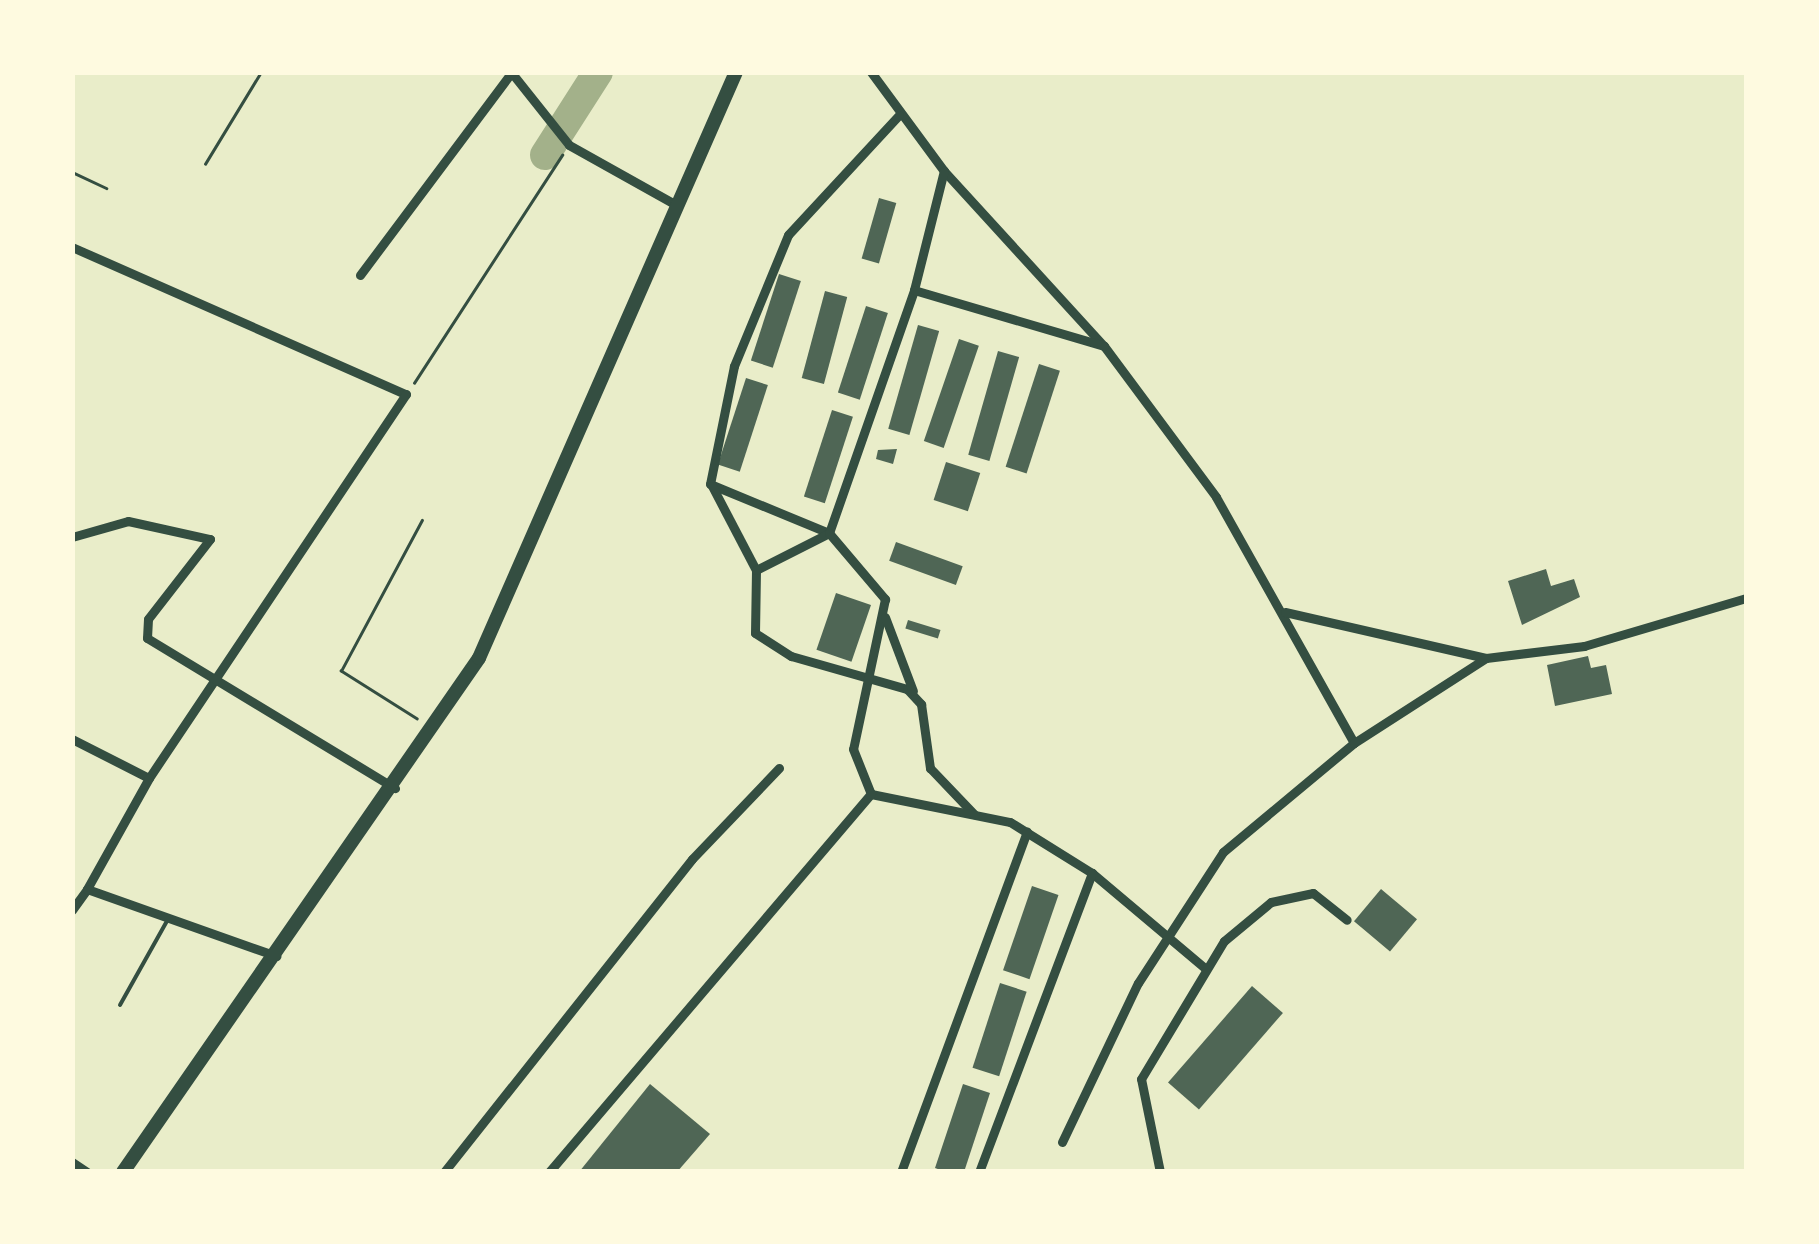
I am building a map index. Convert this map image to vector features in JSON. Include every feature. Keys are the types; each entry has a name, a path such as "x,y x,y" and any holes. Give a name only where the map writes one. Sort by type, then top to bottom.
{"main road":[{"path":"123,1172 396,789 479,658 736,72"}],"street":[{"path":"871,72 944,171 1104,346 1216,497 1285,612 1354,743"},
{"path":"360,274 511,73 562,137 678,206"},
{"path":"900,115 788,235 734,366 710,484 742,529 756,570 755,633 792,656 867,676 915,695"},
{"path":"756,570 829,533 914,290 944,171"},
{"path":"72,248 406,394 219,681 149,778 72,910"},
{"path":"914,290 1104,346"},
{"path":"710,484 829,533 885,599 853,749 871,794"},
{"path":"72,537 128,521 210,539 143,632 396,789"},
{"path":"1285,612 1486,658 1584,646 1746,598"},
{"path":"884,614 915,695 922,753 976,815"},
{"path":"1062,1142 1167,938 1222,852 1354,743 1486,658"},
{"path":"72,739 149,778"},
{"path":"444,1172 680,874 779,768"},
{"path":"871,794 976,815 1027,832 1092,873 1205,968"},
{"path":"549,1172 558,1150 871,794"},
{"path":"901,1172 1027,832"},
{"path":"979,1172 1092,873"},
{"path":"87,888 279,957"},
{"path":"1160,1172 1141,1079 1205,968 1271,902 1313,893 1347,920"},
{"path":"72,1162 86,1172"}],"lane":[{"path":"120,1005 169,916"}],"path":[{"path":"205,164 261,72"},
{"path":"406,394 562,137"},
{"path":"72,172 107,188"},
{"path":"422,520 341,672 435,730"}],"building":[{"path":"879,198 896,203 879,264 862,259"},
{"path":"779,274 801,281 773,368 751,361"},
{"path":"825,291 847,297 824,384 802,378"},
{"path":"866,306 888,313 860,400 838,393"},
{"path":"918,325 939,331 909,435 888,429"},
{"path":"959,339 979,346 944,448 924,441"},
{"path":"998,351 1019,357 989,461 968,455"},
{"path":"1039,364 1060,371 1027,474 1006,467"},
{"path":"746,378 768,385 740,472 718,465"},
{"path":"832,410 853,417 825,503 804,497"},
{"path":"897,449 893,464 876,459 878,450"},
{"path":"946,462 980,473 968,511 934,500"},
{"path":"896,542 963,566 956,585 889,561"},
{"path":"1546,569 1551,586 1574,579 1580,597 1522,625 1508,581"},
{"path":"836,593 871,605 851,662 816,650"},
{"path":"908,620 941,630 938,639 905,629"},
{"path":"1588,656 1591,668 1606,665 1612,694 1555,706 1547,665"},
{"path":"1032,886 1058,895 1029,979 1003,970"},
{"path":"1381,889 1417,919 1390,951 1354,921"},
{"path":"1000,983 1027,992 999,1076 972,1068"},
{"path":"1252,986 1283,1013 1199,1110 1168,1083"},
{"path":"650,1084 710,1134 677,1172 579,1172"},
{"path":"963,1084 990,1093 964,1172 946,1172 935,1168"}],"waterway":[{"path":"545,155 598,72"}]}
